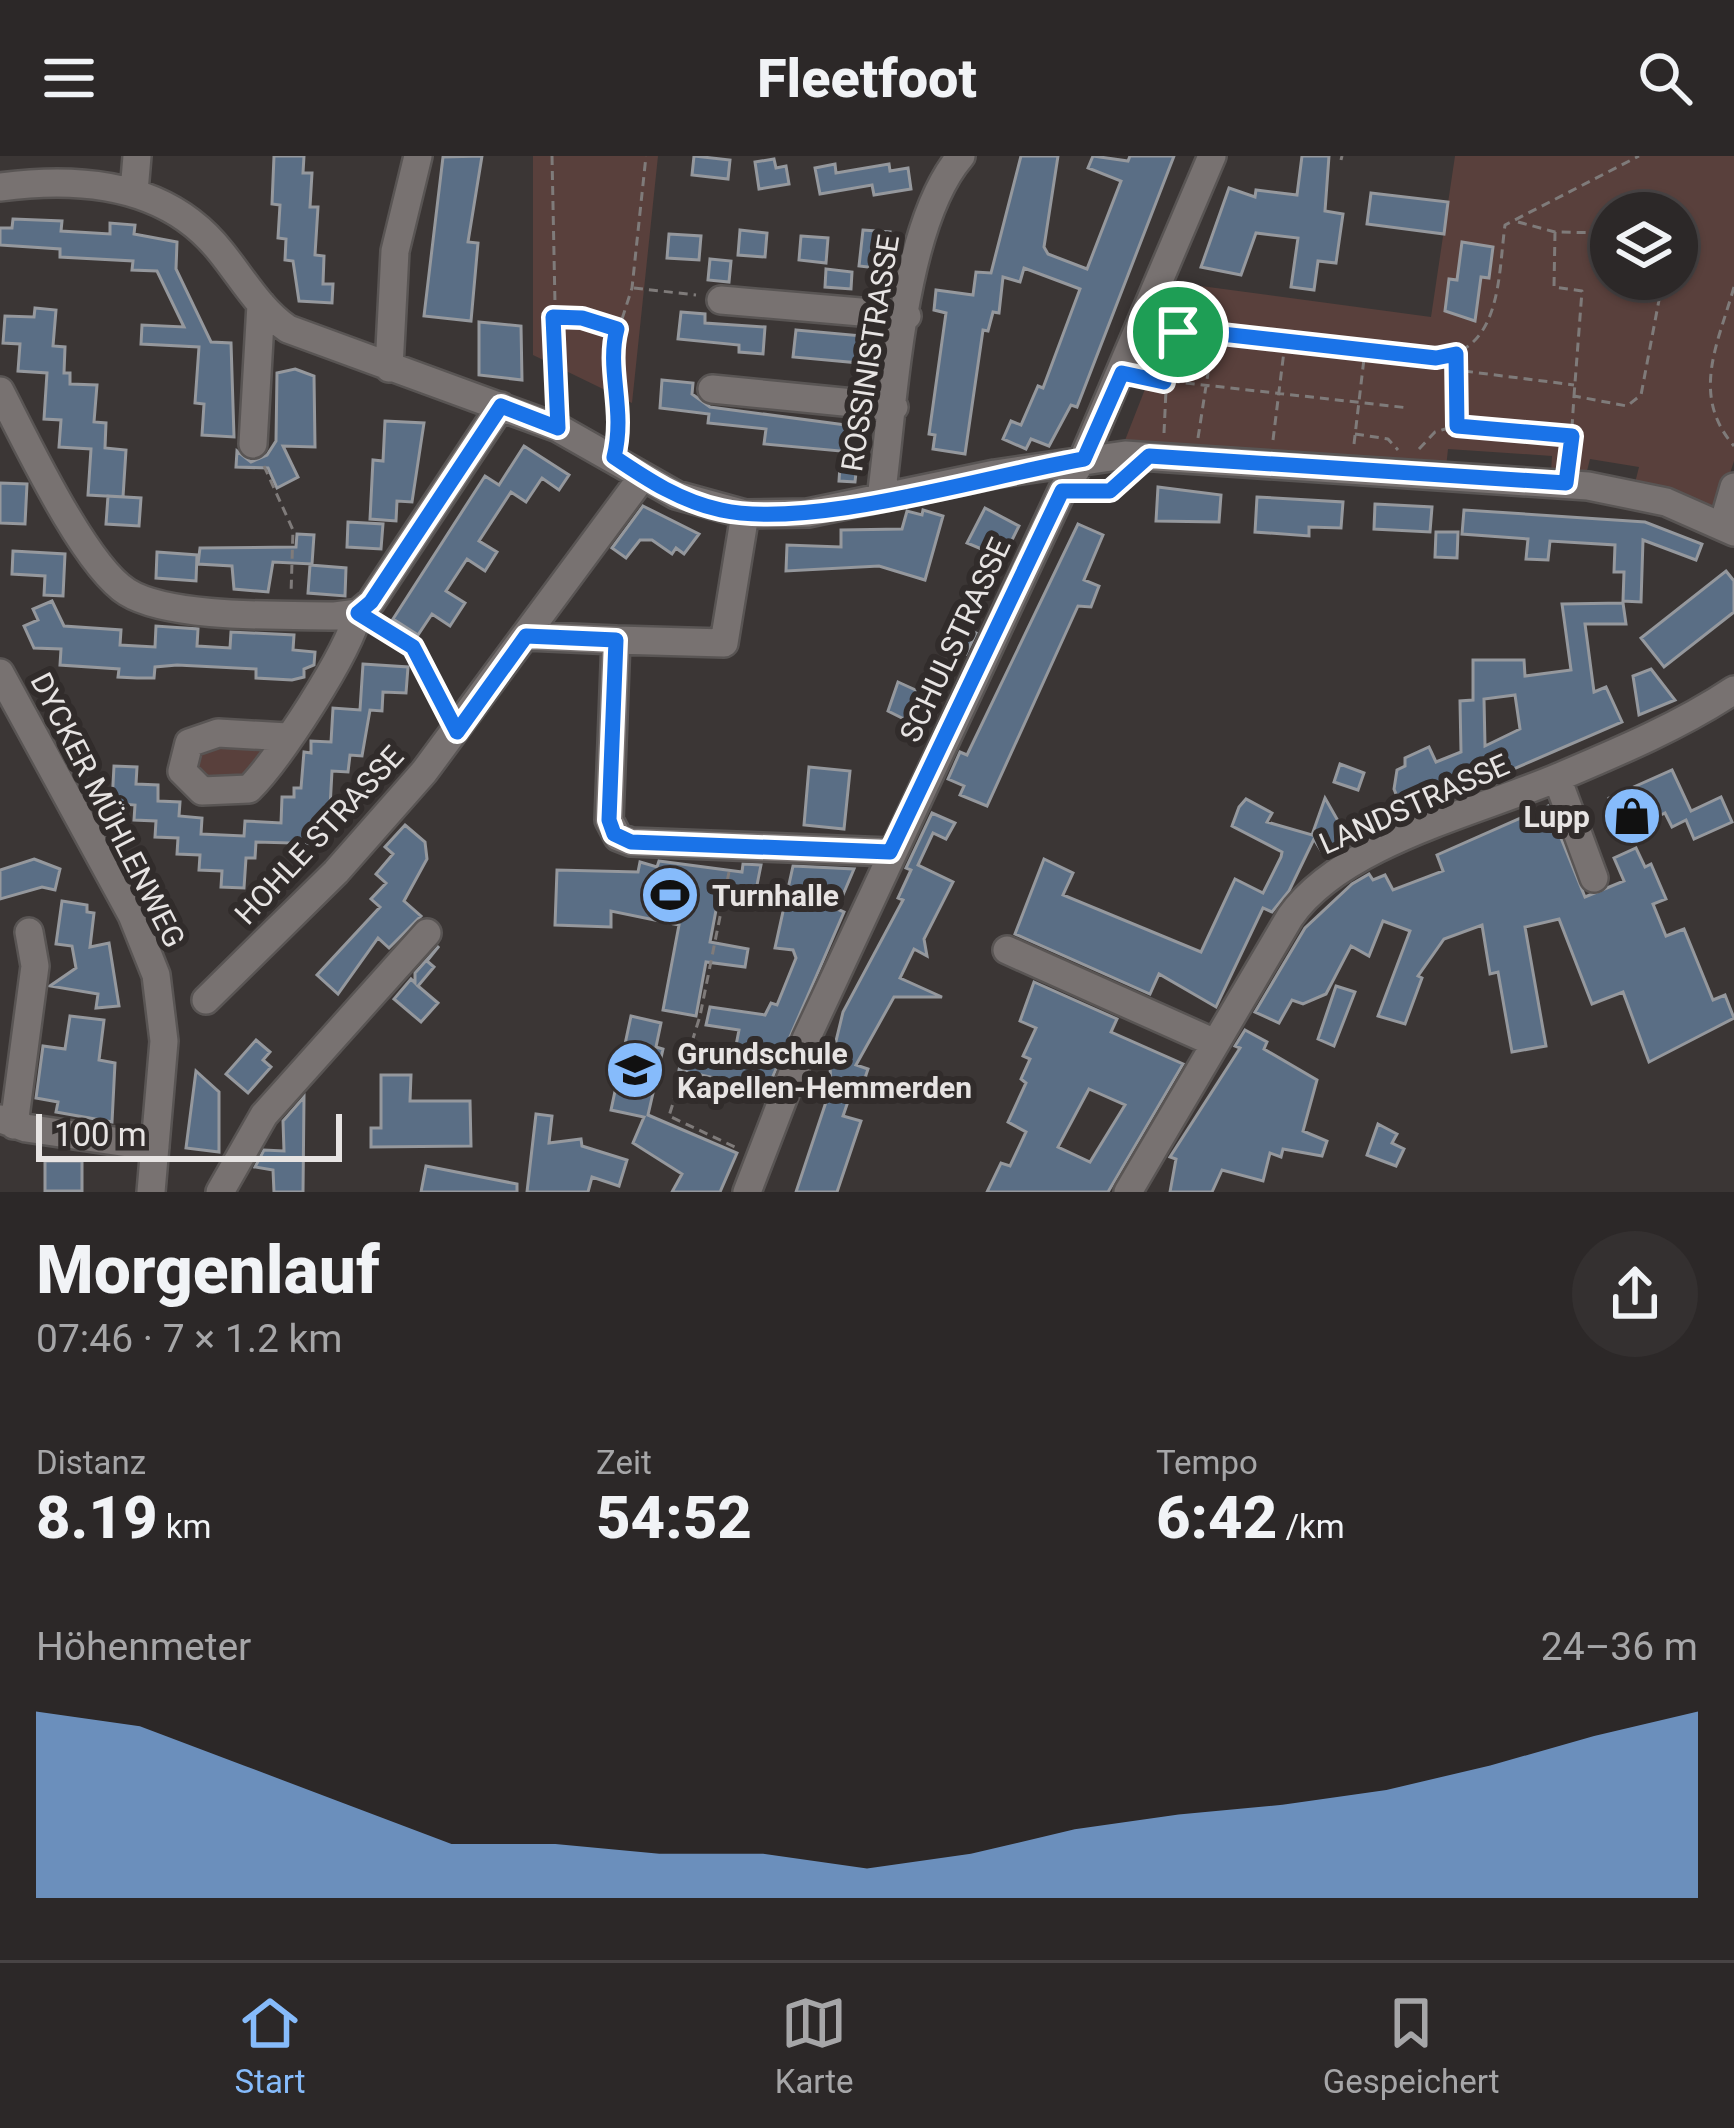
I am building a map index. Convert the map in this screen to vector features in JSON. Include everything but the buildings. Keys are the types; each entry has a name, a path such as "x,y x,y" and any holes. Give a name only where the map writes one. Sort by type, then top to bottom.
{"street":[{"path":"134,192 137,156"},
{"path":"389,368 398,230 418,156"},
{"name":"SCHULSTRASSE","path":"747,1192 800,1053 890,852 1062,491 1084,459 1212,156"},
{"name":"ROSSINISTRASSE","path":"881,498 922,227 945,162"},
{"path":"0,187 43,184 134,192 162,201 192,220 260,304 300,335 558,428 689,501 745,514 792,514 1159,448 1566,483 1649,497 1728,528 1734,487"},
{"path":"721,300 907,316"},
{"path":"253,444 260,304"},
{"path":"712,389 893,407"},
{"path":"0,391 96,559 123,590 159,604 290,614 358,613"},
{"path":"287,737 348,644 358,613 371,602 501,406"},
{"name":"HOHLE STRASSE","path":"206,1000 362,845 457,732 643,476"},
{"path":"526,636 724,643 745,514"},
{"path":"616,640 612,830 631,842 890,852"},
{"name":"DYCKER MÜHLENWEG","path":"0,673 142,935 172,1028 152,1192"},
{"name":"LANDSTRASSE","path":"1128,1192 1290,917 1328,877 1558,778 1734,690"},
{"path":"1558,778 1594,878"},
{"path":"28,932 35,966 7,1122 155,1147"},
{"path":"220,1192 264,1115 427,933"},
{"path":"1007,950 1215,1042"}],"path":[{"path":"553,156 558,428"},
{"path":"614,457 622,409 614,357 617,329 632,288 646,156"},
{"path":"1062,491 1110,491 1159,448 1168,343 1175,334 1214,333 1436,358 1456,354 1478,339 1490,319 1505,225 1639,156"},
{"path":"1515,220 1555,232 1590,233"},
{"path":"1555,232 1554,287 1582,291 1566,483"},
{"path":"1734,287 1706,383 1717,426 1734,446"},
{"path":"632,288 721,300"},
{"path":"1574,396 1627,406 1641,395 1660,300"},
{"path":"553,317 582,318 617,329"},
{"path":"1197,443 1214,333"},
{"path":"1272,448 1285,341"},
{"path":"1352,453 1365,350"},
{"path":"1456,354 1460,371 1457,426"},
{"path":"1460,371 1575,385"},
{"path":"1122,373 1164,382 1409,408"},
{"path":"1414,455 1435,432 1457,426 1572,436"},
{"path":"1355,434 1388,439 1405,457"},
{"path":"253,444 292,525 290,614"},
{"path":"358,613 413,647 457,732"},
{"path":"734,847 700,1016 669,1116 762,1160"}],"shaded area":[{"path":"533,156 658,156 632,403 533,355"},
{"path":"1455,156 1734,156 1734,461 1719,507 1635,483 1639,467 1590,459 1586,475 1551,473 1552,456 1448,449 1446,468 1122,448 1186,284 1431,317"},
{"path":"265,743 267,754 248,780 205,783 190,755 195,745"}],"place":[{"name":"Lupp","path":"1632,816"},
{"name":"Turnhalle","path":"670,895"},
{"name":"Grundschule Kapellen-Hemmerden","path":"635,1070"}],"route":[{"path":"553,317 582,318 617,329 614,357 622,409 614,457 689,501 776,516 1084,459 1122,373 1164,382 1168,343 1178,332 1436,358 1456,354 1460,371 1457,426 1572,436 1566,483 1149,456 1110,491 1062,491 890,852 622,839 614,834 609,820 616,640 526,636 457,732 413,647 358,613 371,602 501,406 558,428 553,317"}]}
